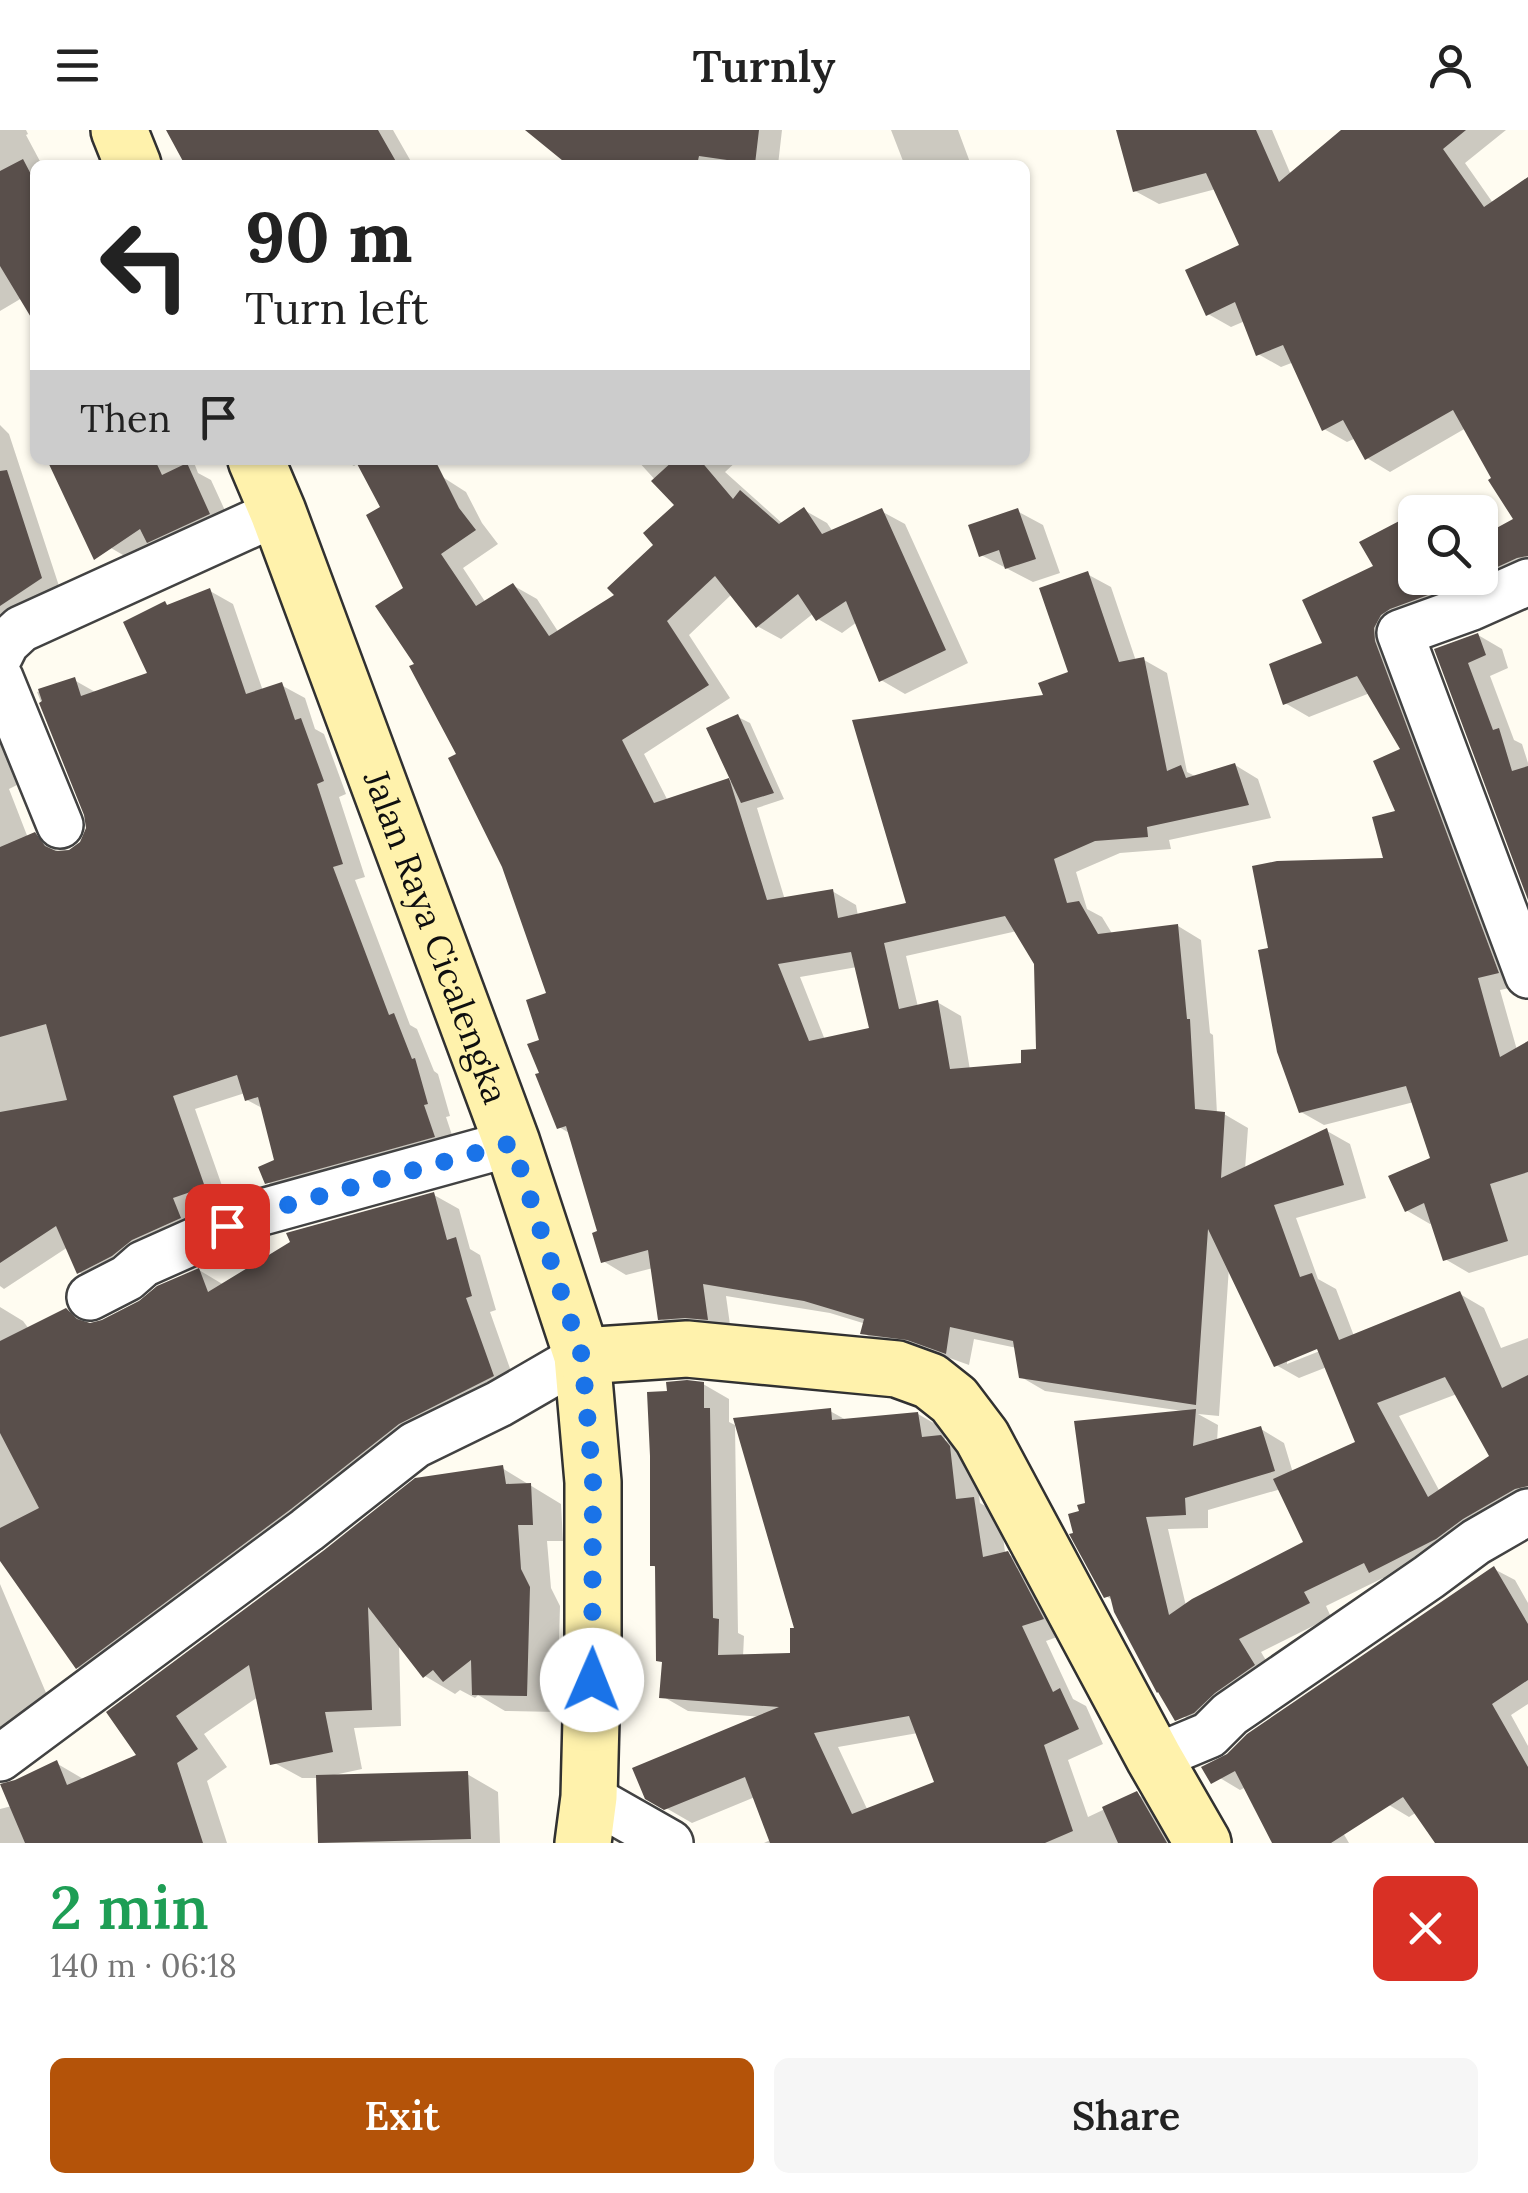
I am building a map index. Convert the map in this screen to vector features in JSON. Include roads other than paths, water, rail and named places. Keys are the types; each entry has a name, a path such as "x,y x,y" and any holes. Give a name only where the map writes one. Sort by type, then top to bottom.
{"main road":[{"path":"118,130 131,160"},
{"name":"Jalan Raya Cicalengka","path":"258,465 512,1143 582,1356 593,1482 593,1642 586,1820"},
{"path":"582,1356 686,1349 897,1370 930,1381 954,1400 982,1437 1202,1843"}],"street":[{"path":"0,655 6,643 22,629 278,512"},
{"path":"1528,582 1400,633 1528,975"},
{"path":"0,678 60,825"},
{"path":"90,1298 127,1278 143,1264 255,1214 512,1143"},
{"path":"0,1758 415,1445 499,1404 582,1356"},
{"path":"1154,1758 1209,1735 1230,1714 1476,1542 1528,1512"},
{"path":"586,1820 670,1843"}]}
